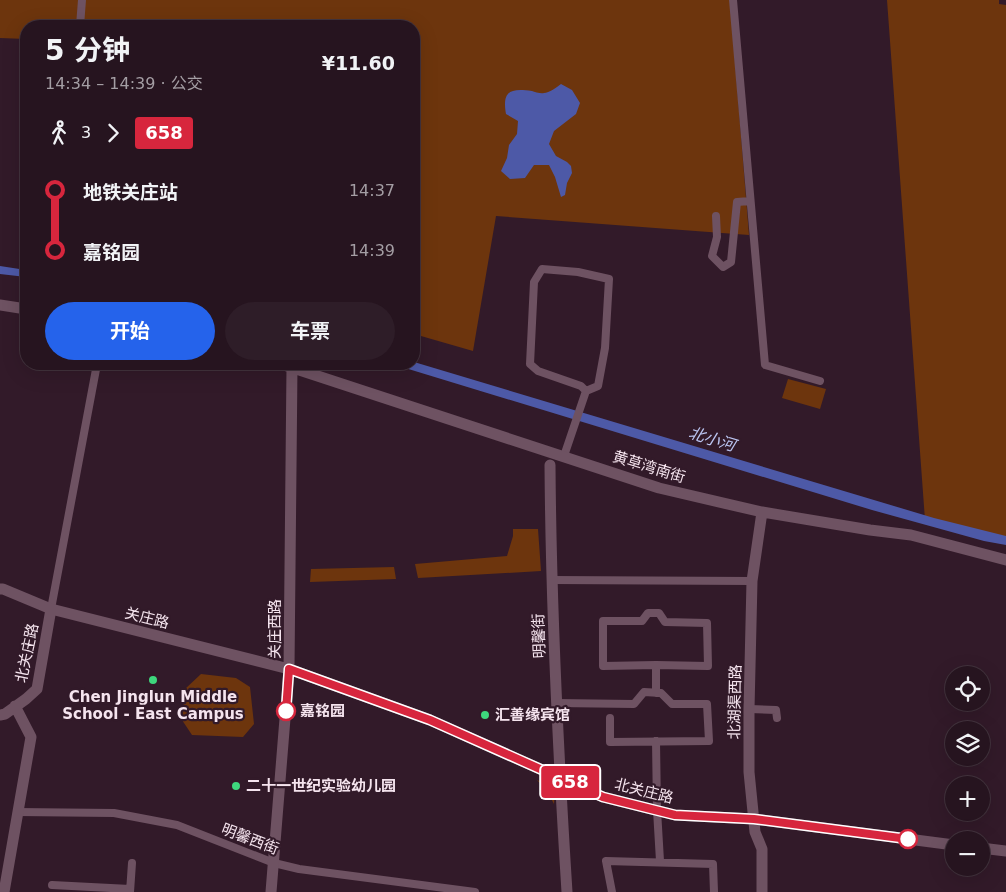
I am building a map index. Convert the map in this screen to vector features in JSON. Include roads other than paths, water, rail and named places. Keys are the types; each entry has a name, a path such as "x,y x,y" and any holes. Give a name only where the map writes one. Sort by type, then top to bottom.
{"street":[{"path":"80,20 82,0"},
{"path":"733,0 765,366 820,381"},
{"path":"716,216 717,236 712,256 724,267 731,262 737,202 750,201"},
{"path":"564,456 586,391 598,386 605,348 609,280 578,272 542,269 534,282 530,364 538,372 580,386 586,391"},
{"path":"0,305 20,308"},
{"path":"51,609 96,370"},
{"name":"关庄西路","path":"271,892 289,669 286,370"},
{"name":"黄草湾南街","path":"301,370 659,488 762,512 911,535 1006,560"},
{"name":"明馨街","path":"550,465 551,580 567,892"},
{"name":"北湖渠西路","path":"762,512 752,580 749,710 749,772 755,832 762,849 762,892"},
{"path":"551,580 752,580"},
{"name":"关庄路","path":"0,589 51,609 289,669"},
{"name":"北关庄路","path":"0,715 5,714 37,689 51,609"},
{"path":"648,613 659,613 665,622 706,623 708,666 656,665 603,666 603,621 642,621 648,613"},
{"path":"656,665 656,693"},
{"name":"北关庄路","path":"289,669 430,720 603,797 675,815 754,819 945,844"},
{"path":"556,703 634,704 644,692 661,693 672,704 707,704 709,741 610,742 610,718"},
{"path":"4,892 31,737 15,706"},
{"path":"749,710 776,710 777,718"},
{"path":"656,741 660,861"},
{"name":"明馨西街","path":"17,812 114,813 177,825 274,864 299,869 475,892"},
{"path":"990,849 1006,851"},
{"path":"612,892 606,861 660,861 713,864 714,892"},
{"path":"52,885 130,890 132,863"}],"water":[{"path":"561,84 572,90 580,103 576,114 554,131 549,144 556,156 571,166 572,173 567,183 565,195 561,197 549,165 534,165 525,178 510,179 501,171 507,158 509,145 517,134 518,121 506,114 505,100 509,93 518,90 546,93"},
{"path":"0,266 20,269 20,276 0,274"},
{"name":"北小河","path":"420,364 934,518 1006,536 1006,545 984,541 872,510 412,370 420,370"}],"place":[{"name":"Chen Jinglun Middle School - East Campus","path":"153,680"},
{"name":"嘉铭园","path":"286,711"},
{"name":"汇善缘宾馆","path":"485,715"},
{"name":"二十一世纪实验幼儿园","path":"236,786"}]}
